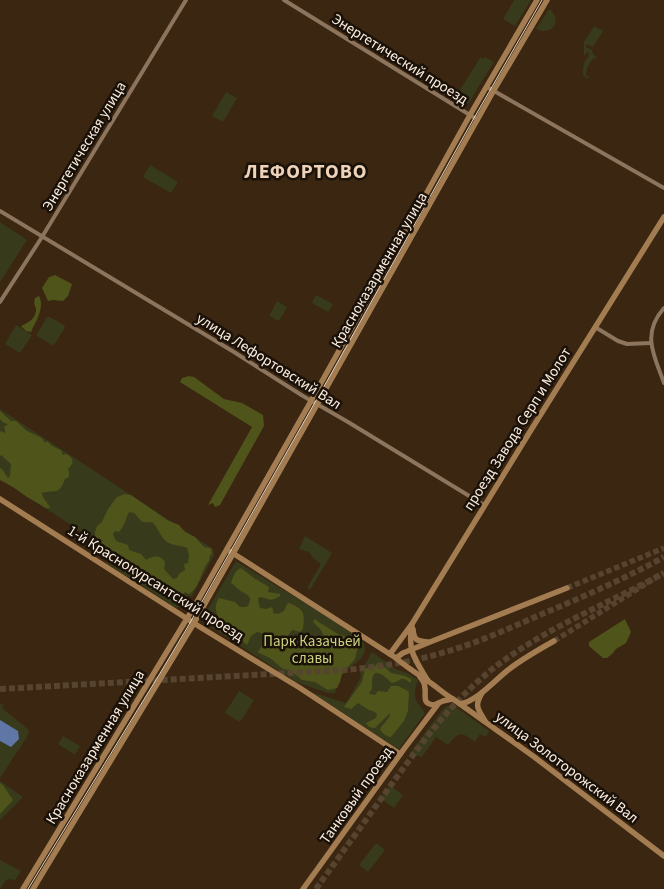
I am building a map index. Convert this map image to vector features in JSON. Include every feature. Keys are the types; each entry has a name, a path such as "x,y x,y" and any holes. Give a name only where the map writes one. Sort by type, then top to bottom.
{"street":[{"name":"Энергетическая улица","path":"0,302 42,237 186,0"},
{"name":"Энергетический проезд","path":"284,0 478,120"},
{"name":"Красноказарменная улица","path":"23,889 187,618 470,115 537,0"},
{"name":"Красноказарменная улица","path":"33,889 194,623 494,90 547,0"},
{"path":"487,86 664,188"},
{"name":"улица Лефортовский Вал","path":"0,211 484,505"},
{"name":"проезд Завода Серп и Молот","path":"393,656 484,505 664,216"},
{"path":"664,308 654,324 650,343 664,383"},
{"path":"595,327 618,341 627,344 650,343"},
{"name":"1-й Краснокурсантский проезд","path":"0,499 194,623 300,688 400,754"},
{"path":"226,549 393,656 566,588"},
{"path":"412,622 416,639 430,642"},
{"path":"412,622 410,644 414,656 429,682"},
{"path":"460,704 483,691 529,655 554,641"},
{"name":"улица Золоторожский Вал","path":"393,656 533,756 664,856"},
{"path":"418,675 424,683 425,699 429,709 428,715"},
{"path":"425,692 431,688 439,690 442,698 439,703"},
{"path":"483,691 477,704 486,722"},
{"path":"427,703 434,705 453,699"},
{"name":"Танковый проезд","path":"303,889 428,715 439,703"}],"green space":[{"path":"514,0 531,0 515,26 503,19"},
{"path":"549,9 555,17 556,22 554,26 547,31 536,29"},
{"path":"594,26 603,31 593,47 586,44 586,47 592,50 596,57 595,59 593,58 587,68 586,75 589,77 588,79 583,75 584,64 589,56 588,51 584,56 584,42"},
{"path":"482,55 481,58 484,59 485,57 494,62 468,104 456,96"},
{"path":"226,92 237,98 223,122 212,116"},
{"path":"150,165 178,182 171,193 143,177"},
{"path":"0,222 27,240 0,282"},
{"path":"55,275 72,284 68,296 63,301 48,301 42,288 49,277"},
{"path":"316,295 333,304 328,312 312,303"},
{"path":"39,296 41,305 39,314 31,332 26,331 21,326 33,318 36,311 35,298"},
{"path":"277,301 287,307 279,321 269,316"},
{"path":"47,317 64,325 65,328 54,345 37,336"},
{"path":"16,325 32,335 20,353 5,344"},
{"path":"194,377 224,399 242,403 263,415 264,426 220,505 215,507 213,503 208,505 252,427 180,382 182,378"},
{"path":"0,409 213,549 214,555 192,596 182,597 0,479"},
{"path":"0,411 11,421 16,421 27,431 42,438 44,442 48,442 61,450 63,455 66,454 72,459 68,469 69,477 65,479 61,488 56,491 42,493 49,508 0,480 0,468 8,478 10,476 11,464 2,455 0,456 0,431 6,433 4,427 8,424 0,419"},
{"path":"125,494 131,495 167,520 179,525 185,532 195,537 204,547 211,548 212,554 193,591 189,594 185,592 183,595 178,594 173,589 168,588 162,581 143,572 95,537 97,526 102,522 108,509 117,497","holes":["129,512 134,513 142,521 152,522 167,542 187,548 189,555 188,563 184,564 185,570 177,578 173,579 164,569 165,562 161,558 154,557 146,560 141,554 129,550 128,545 116,541 113,534 115,531 119,532"]},
{"path":"78,534 137,572 133,577 129,578 106,563 120,570 124,565"},
{"path":"305,536 332,553 310,590 307,588 321,564 309,552 299,549"},
{"name":"Парк Казачьей славы","path":"236,561 359,636 364,644 365,650 363,655 340,678 335,693 328,693 296,682 205,623 205,614"},
{"name":"Парк Казачьей славы","path":"241,568 269,587 268,592 280,594 280,596 271,600 259,597 260,608 267,609 271,607 273,613 278,614 284,611 289,603 301,610 304,618 303,629 300,632 292,630 288,636 289,641 303,643 310,648 322,641 324,636 313,622 315,619 338,634 355,640 358,646 355,659 342,674 337,688 328,690 315,682 302,680 290,670 283,669 270,658 259,653 263,641 261,633 257,632 251,636 247,645 233,636 221,624 216,608 219,598 235,602 240,607 248,606 250,602 248,595 231,583 233,576"},
{"path":"140,574 178,598 176,600 184,605 176,608 137,582"},
{"path":"625,619 631,632 626,643 607,658 603,658 589,646 589,642"},
{"name":"Парк Казачьей славы","path":"372,652 396,669 418,680 415,695 425,713 399,749 311,692 346,703 361,677 360,673"},
{"path":"379,662 391,673 411,679 410,683 403,679 392,683 381,674 375,673 373,677 370,694 375,695 378,691 387,692 391,686 398,686 409,693 408,711 404,721 391,737 385,735 380,730 389,718 390,713 374,728 366,723 376,718 377,714 373,711 358,703 351,709 344,707 362,682 365,669 374,667"},
{"path":"239,691 254,700 240,722 225,713"},
{"path":"0,703 4,705 2,708 29,730 27,737 0,778"},
{"path":"453,705 489,731 486,737 480,734 475,742 461,734 455,737 448,745 436,737 422,757 409,754 444,708"},
{"path":"63,736 80,746 75,755 58,744"},
{"path":"0,781 23,797 0,820"},
{"path":"0,783 13,800 0,814"},
{"path":"390,785 403,795 394,808 380,798"},
{"path":"376,843 385,850 368,872 359,865"},
{"path":"0,860 21,871 15,880 6,880 0,889"}],"water":[{"path":"0,720 18,731 19,739 11,747 0,741"}],"tunnel":[{"path":"567,588 664,548"},
{"path":"0,689 344,670 412,660 439,654 488,637 606,586 664,557"},
{"path":"316,889 440,720 483,677 518,650 664,573"},
{"path":"554,641 660,575"}],"tram line":[{"path":"28,889 187,628 542,0"}],"district":[{"name":"ЛЕФОРТОВО","path":"306,171"}]}
